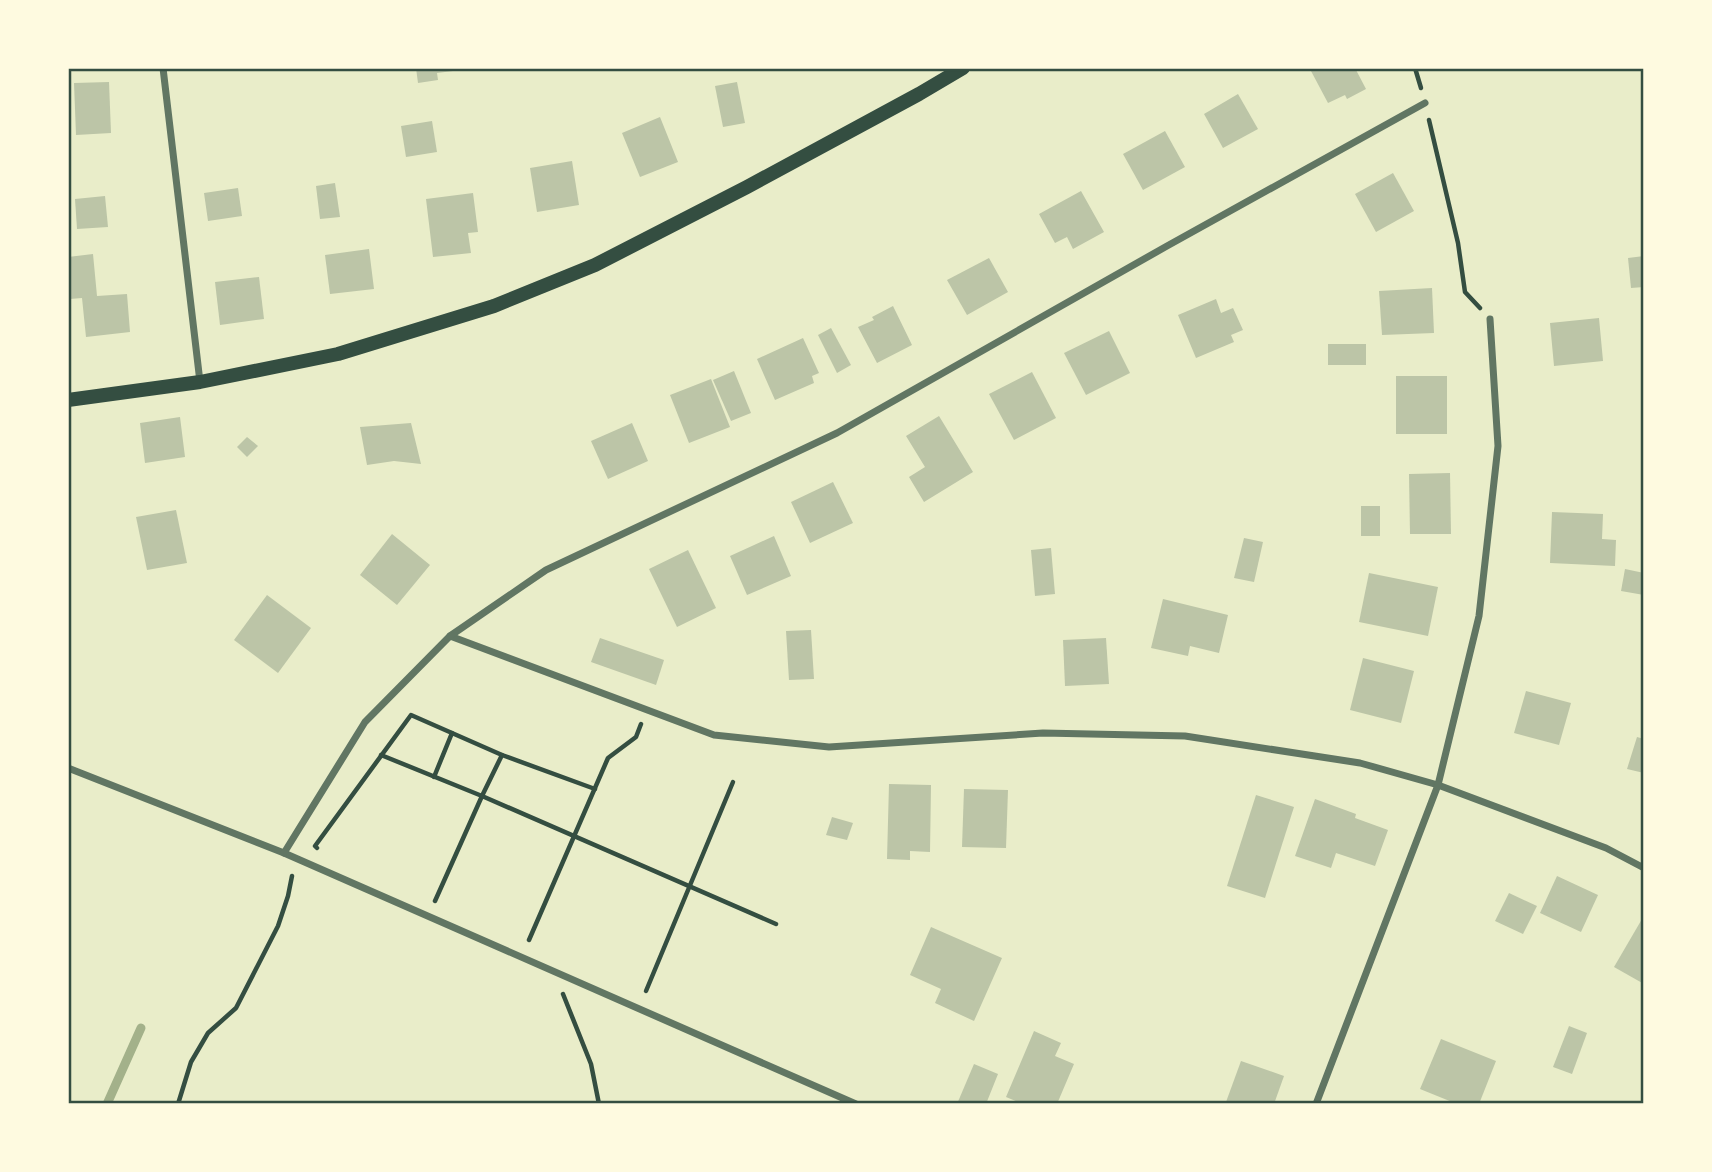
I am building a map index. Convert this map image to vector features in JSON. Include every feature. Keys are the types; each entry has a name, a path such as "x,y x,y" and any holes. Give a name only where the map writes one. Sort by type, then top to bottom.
{"main road":[{"path":"68,400 200,382 338,354 494,306 583,270 747,187 963,68"}],"street":[{"path":"163,68 200,382"},
{"path":"284,853 365,722 450,636 546,570 837,433 1425,103"},
{"path":"1316,1104 1438,785 1479,616 1498,446 1490,319"},
{"path":"450,636 715,735 829,747 1042,733 1185,736 1360,763 1438,785 1606,848 1644,868"},
{"path":"68,768 284,853 856,1104"}],"path":[{"path":"1425,103 1458,243 1465,292 1490,319"},
{"path":"529,940 608,758 636,737 647,710"},
{"path":"317,849 315,846 411,715 502,755 595,789"},
{"path":"434,777 452,733"},
{"path":"382,755 776,924"},
{"path":"435,901 502,755"},
{"path":"646,991 733,782"},
{"path":"178,1104 191,1062 208,1033 236,1008 278,926 288,896 295,858"},
{"path":"553,971 592,1063 599,1104"}],"building":[{"path":"416,68 461,70 437,73 438,80 418,83"},
{"path":"1316,68 1355,68 1366,89 1347,99 1345,95 1328,103 1311,71"},
{"path":"109,82 111,133 76,135 74,83"},
{"path":"737,82 745,123 723,127 715,86"},
{"path":"1238,94 1258,129 1223,148 1204,114"},
{"path":"660,117 678,162 640,177 622,133"},
{"path":"432,121 437,152 406,157 401,126"},
{"path":"1165,131 1185,167 1143,190 1123,154"},
{"path":"572,161 579,205 537,212 530,168"},
{"path":"1393,173 1414,211 1376,232 1355,194"},
{"path":"335,183 340,217 320,219 316,186"},
{"path":"238,188 242,216 208,221 204,193"},
{"path":"1081,191 1104,232 1073,249 1067,237 1055,243 1039,214"},
{"path":"473,193 478,232 468,233 471,253 433,257 426,199"},
{"path":"105,196 108,227 77,229 75,199"},
{"path":"369,249 374,289 330,294 325,255"},
{"path":"93,254 97,296 127,294 130,332 86,337 82,298 70,299 68,257"},
{"path":"1644,256 1644,287 1631,288 1628,258"},
{"path":"989,258 1008,292 967,315 947,280"},
{"path":"259,277 264,319 220,325 215,282"},
{"path":"1432,288 1434,333 1382,335 1379,291"},
{"path":"1216,299 1221,313 1233,308 1243,330 1231,335 1234,342 1196,358 1178,315"},
{"path":"893,306 912,345 877,363 858,327 874,320 872,317"},
{"path":"1599,318 1603,361 1554,366 1550,323"},
{"path":"831,328 851,365 837,373 818,335"},
{"path":"1109,331 1130,373 1086,395 1064,353"},
{"path":"803,338 819,373 812,376 814,383 775,400 757,359"},
{"path":"1328,344 1366,344 1366,365 1328,365"},
{"path":"734,371 751,413 731,421 713,380"},
{"path":"1032,372 1056,418 1014,440 989,394"},
{"path":"1396,376 1447,376 1447,434 1396,434"},
{"path":"711,379 730,427 689,443 670,395"},
{"path":"939,416 973,472 924,502 909,477 925,467 906,436"},
{"path":"180,417 185,457 145,463 140,423"},
{"path":"411,423 421,464 394,461 367,465 360,427"},
{"path":"632,423 648,461 608,479 591,441"},
{"path":"247,437 258,446 247,457 237,447"},
{"path":"1450,473 1451,534 1410,534 1409,474"},
{"path":"833,482 853,523 810,543 791,502"},
{"path":"1361,506 1380,506 1380,536 1361,536"},
{"path":"176,510 187,563 147,570 136,517"},
{"path":"1552,512 1603,514 1602,539 1616,540 1615,566 1550,563"},
{"path":"392,534 430,565 397,605 360,575"},
{"path":"774,536 791,576 747,595 730,556"},
{"path":"1244,538 1263,542 1254,582 1234,578"},
{"path":"1051,548 1055,594 1035,596 1031,550"},
{"path":"688,550 716,608 677,627 649,569"},
{"path":"1625,569 1644,573 1644,595 1621,591"},
{"path":"1369,573 1438,587 1428,636 1359,622"},
{"path":"267,595 311,628 278,673 234,640"},
{"path":"1163,599 1228,615 1219,653 1190,646 1188,656 1151,648"},
{"path":"811,630 814,679 789,680 786,631"},
{"path":"600,638 664,660 656,685 591,662"},
{"path":"1106,638 1109,684 1065,686 1063,640"},
{"path":"1363,658 1414,671 1401,723 1350,710"},
{"path":"1526,691 1571,703 1559,745 1514,733"},
{"path":"1637,737 1644,739 1644,773 1627,769"},
{"path":"889,784 931,785 930,852 910,851 910,860 887,859"},
{"path":"964,789 1008,790 1006,848 962,847"},
{"path":"1256,795 1294,807 1265,898 1227,886"},
{"path":"1315,799 1356,814 1355,818 1388,830 1375,866 1336,853 1331,868 1295,856"},
{"path":"832,817 853,823 847,840 826,835"},
{"path":"1557,876 1598,895 1581,932 1540,913"},
{"path":"1509,893 1537,906 1523,934 1495,921"},
{"path":"1642,919 1644,920 1644,984 1614,967"},
{"path":"931,927 1002,958 974,1021 935,1003 941,989 910,975"},
{"path":"1569,1026 1587,1033 1572,1074 1553,1067"},
{"path":"1034,1031 1061,1043 1055,1056 1074,1064 1057,1104 1023,1104 1006,1097"},
{"path":"1441,1039 1496,1061 1479,1104 1457,1104 1420,1089"},
{"path":"1241,1061 1284,1076 1274,1104 1226,1102"},
{"path":"974,1064 998,1074 986,1104 957,1104"}],"waterway":[{"path":"107,1104 141,1028"}]}
